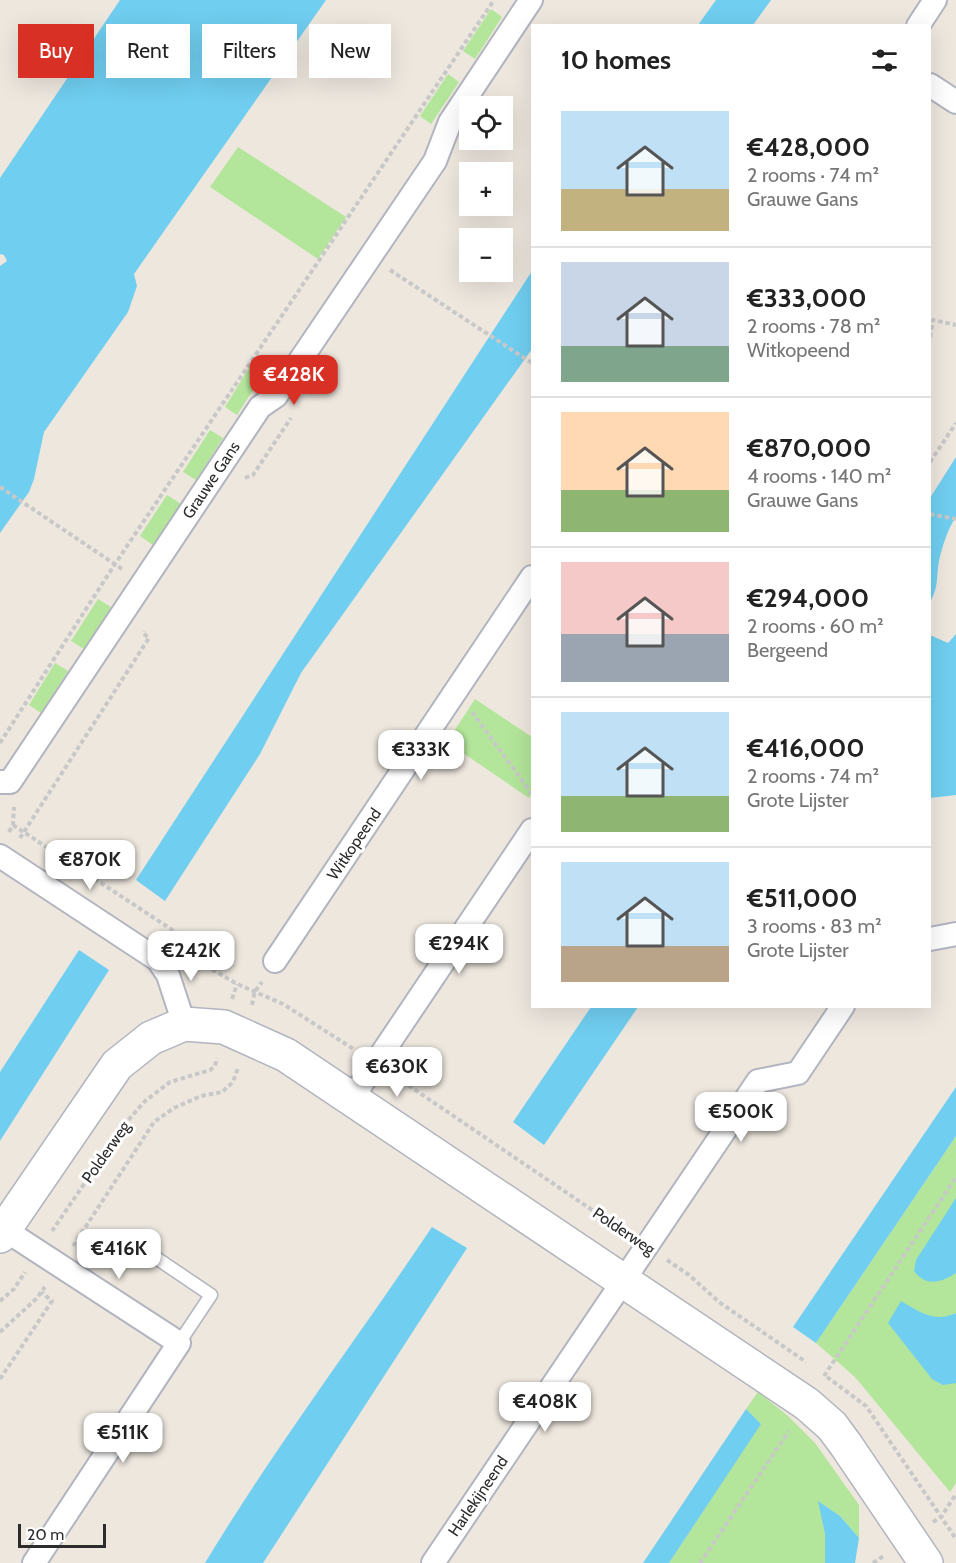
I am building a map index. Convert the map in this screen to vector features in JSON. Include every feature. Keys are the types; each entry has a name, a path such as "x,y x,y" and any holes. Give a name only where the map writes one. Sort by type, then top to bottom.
{"street":[{"name":"Grauwe Gans","path":"5,782 260,408 276,396 435,161 450,122 531,0"},
{"path":"919,24 934,0"},
{"path":"931,86 956,102"},
{"name":"Witkopeend","path":"275,961 531,579"},
{"path":"352,1098 531,831"},
{"path":"3,848 158,960 168,975 184,1024"},
{"path":"931,939 956,934"},
{"name":"Harlekijneend","path":"433,1563 758,1081 798,1072 842,1008"},
{"path":"34,1563 179,1343 38,1251 3,1233 117,1065 151,1038 184,1024 234,1032 286,1055 807,1404 832,1426 926,1563"}],"lane":[{"path":"137,1245 211,1295 179,1343"}],"path":[{"path":"0,743 115,564 494,0"},
{"path":"382,279 389,269 531,362"},
{"path":"931,331 933,320 956,325"},
{"path":"243,479 253,475 292,416"},
{"path":"931,460 956,423"},
{"path":"0,487 142,582"},
{"path":"931,514 956,519"},
{"path":"13,825 24,832 149,638 143,633 149,623"},
{"path":"453,696 470,708 531,793"},
{"path":"3,848 13,825 15,801 5,782"},
{"name":"Polderweg","path":"24,832 218,960 214,970 237,984 283,1004 375,1063 647,1246 689,1275 719,1302 866,1406 956,1539"},
{"name":"Polderweg","path":"0,1301 14,1289 125,1124 144,1102 170,1082 210,1070 215,1066 234,1032 237,984"},
{"path":"0,1332 41,1292 154,1122 174,1108 201,1096 222,1092 233,1082 240,1061 234,1032 255,991"},
{"path":"700,1563 956,1177"},
{"path":"0,1379 52,1301 41,1292"}],"green space":[{"path":"491,9 502,17 475,59 463,51"},
{"path":"448,74 459,82 431,124 420,116"},
{"path":"238,147 346,217 318,259 210,187"},
{"path":"251,365 264,373 237,415 225,407"},
{"path":"210,430 223,438 196,480 183,472"},
{"path":"167,495 181,504 153,545 140,536"},
{"path":"98,599 111,607 84,649 71,641"},
{"path":"55,663 68,671 41,713 29,705"},
{"path":"475,699 531,736 531,795 529,798 447,742"},
{"path":"956,1136 956,1483 950,1492 855,1377 816,1343"},
{"path":"758,1392 788,1416 815,1443 859,1505 859,1538 840,1516 819,1502 825,1534 825,1563 669,1563 760,1424 746,1409"}],"water":[{"path":"120,0 326,0 297,41 297,24 202,24 202,78 271,78 134,274 137,286 128,312 44,432 29,492 0,533 0,266 7,261 4,255 0,254 0,178 67,78 94,78 94,39"},
{"path":"716,0 771,0 754,24 699,24"},
{"path":"531,273 531,350 301,673 260,754 165,901 136,880"},
{"path":"956,457 956,517 944,544 939,561 936,587 931,600 931,496"},
{"path":"956,634 956,795 931,798 931,635 948,643"},
{"path":"79,950 109,970 0,1141 0,1072"},
{"path":"590,1008 637,1008 544,1145 513,1122"},
{"path":"956,1087 956,1136 816,1343 793,1327"},
{"path":"956,1198 956,1273 939,1281 929,1281 914,1271 916,1260"},
{"path":"432,1227 467,1248 263,1563 205,1563 288,1435"},
{"path":"901,1301 927,1315 941,1317 956,1313 956,1383 943,1385 932,1379 888,1323"},
{"path":"746,1409 761,1424 669,1563 643,1563"},
{"path":"818,1501 840,1516 859,1538 855,1563 825,1563 825,1534"}]}
